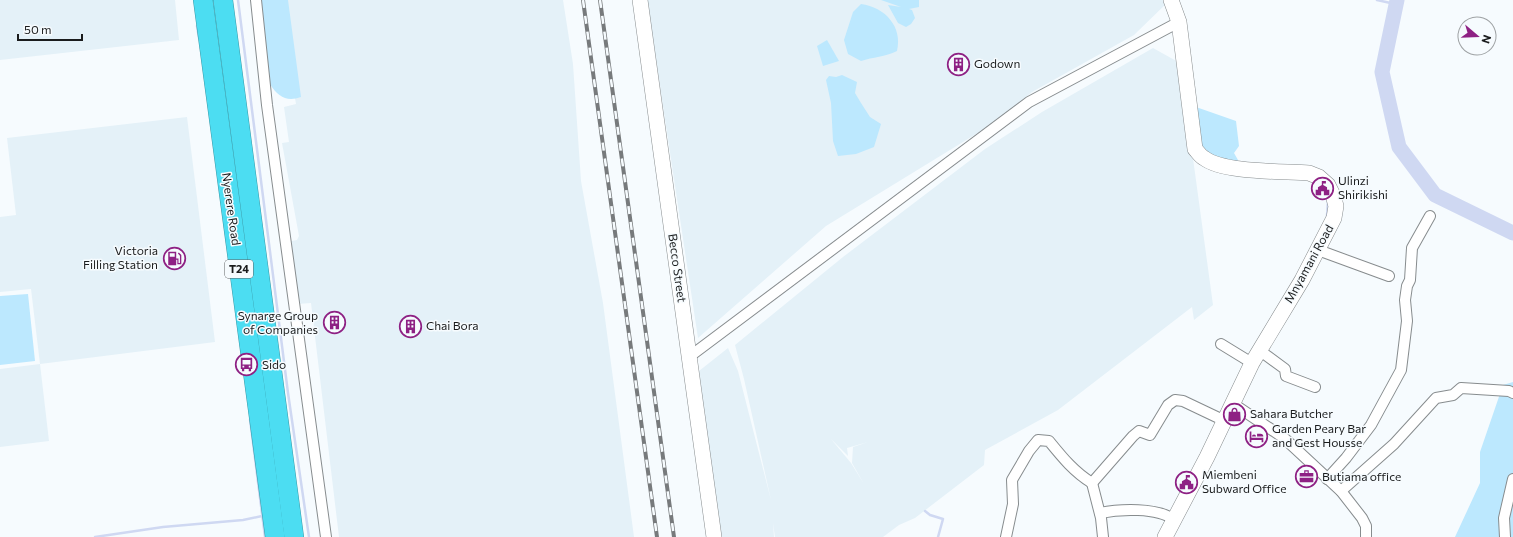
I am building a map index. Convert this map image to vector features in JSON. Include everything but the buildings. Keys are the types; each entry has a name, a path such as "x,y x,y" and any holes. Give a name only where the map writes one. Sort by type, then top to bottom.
{"highway":[{"name":"Nyerere Road","path":"204,0 275,537"},
{"name":"Nyerere Road","path":"223,0 294,537"}],"street":[{"path":"256,0 267,106 326,537"},
{"name":"Becco Street","path":"640,0 714,537"},
{"name":"Mnyamani Road","path":"1165,537 1207,458 1223,420 1252,363 1318,250 1334,218 1336,206 1334,195 1328,185 1319,177 1309,173 1236,168 1221,165 1203,158 1196,149 1178,22 1171,0"},
{"path":"689,357 1029,102 1178,22"},
{"path":"1327,479 1346,458 1371,424 1401,370 1407,321 1405,300 1407,286 1410,280 1412,248 1430,216"},
{"path":"1318,250 1389,276"},
{"path":"1221,344 1252,363"},
{"path":"1260,350 1285,369 1286,376 1315,387"},
{"path":"1341,491 1394,444 1436,398 1453,395 1461,388 1509,391 1513,393"},
{"path":"1092,483 1139,431 1150,435 1168,405 1175,400 1183,401 1223,420"},
{"path":"1232,403 1284,438 1341,491 1362,518 1366,526 1366,537"},
{"path":"1006,537 1013,504 1012,480 1029,451 1038,440 1049,442 1065,461 1092,483 1100,513 1103,537"},
{"path":"1505,537 1504,518 1513,479"},
{"path":"1100,513 1134,509 1152,511 1174,520"}],"shaded area":[{"path":"0,0 175,0 179,40 0,60"},
{"path":"259,0 288,0 301,97 287,99 276,92 270,84 265,58"},
{"path":"278,0 563,0 573,64 581,181 603,303 634,537 339,537 311,303 297,304 287,242 297,240 299,236 282,143 289,142 284,107 296,104"},
{"path":"647,0 1170,0 1134,35 1032,92 994,123 826,226 698,338"},
{"path":"881,0 919,0 919,7 909,9 912,10 915,18 911,24 906,27 898,23 888,5 901,7"},
{"path":"861,4 878,9 885,14 895,26 898,42 897,51 888,55 861,61 848,54 844,40 853,12"},
{"path":"827,40 839,61 823,66 817,46"},
{"path":"1153,48 1180,63 1213,305 1194,320 1192,307 1058,410 985,450 984,465 915,518 899,525 883,537 775,537 773,523 774,537 720,537 699,371 728,348 738,371 771,500 735,345 843,257 985,149 1042,112","holes":["831,439 848,456 847,448 868,442 853,447 852,463 864,484 851,463"]},
{"path":"842,75 857,82 855,93 870,117 881,124 874,147 856,154 838,156 833,141 831,103 826,80 829,76 836,77"},
{"path":"1196,107 1236,121 1239,146 1234,153 1238,160 1234,164 1212,161 1201,146"},
{"path":"187,117 215,342 40,364 31,289 0,292 0,217 16,215 7,138"},
{"path":"28,294 35,361 0,365 0,296"},
{"path":"40,364 49,441 0,447 0,369"},
{"path":"1513,382 1513,537 1455,537 1480,483 1480,452 1503,385"}],"waterway":[{"path":"238,0 288,393 309,537"},
{"path":"1377,0 1395,4"},
{"path":"1397,0 1382,72 1399,147 1435,195 1513,233"},
{"path":"197,26 199,38"},
{"path":"1327,216 1328,201"},
{"path":"250,419 265,537"},
{"path":"925,511 930,515 943,519 938,537"},
{"path":"95,537 163,527 243,520 262,516"}],"railway":[{"path":"583,0 657,537"},
{"path":"600,0 674,537"}],"place":[{"name":"Godown","path":"958,64"},
{"name":"Ulinzi Shirikishi","path":"1322,188"},
{"name":"Victoria Filling Station","path":"174,258"},
{"name":"Synarge Group of Companies","path":"334,323"},
{"name":"Chai Bora","path":"410,326"},
{"name":"Sido","path":"246,365"},
{"name":"Sahara Butcher","path":"1234,414"},
{"name":"Garden Peary Bar and Gest Housse","path":"1257,436"},
{"name":"Butiama office","path":"1307,477"},
{"name":"Miembeni Subward Office","path":"1187,482"}]}
